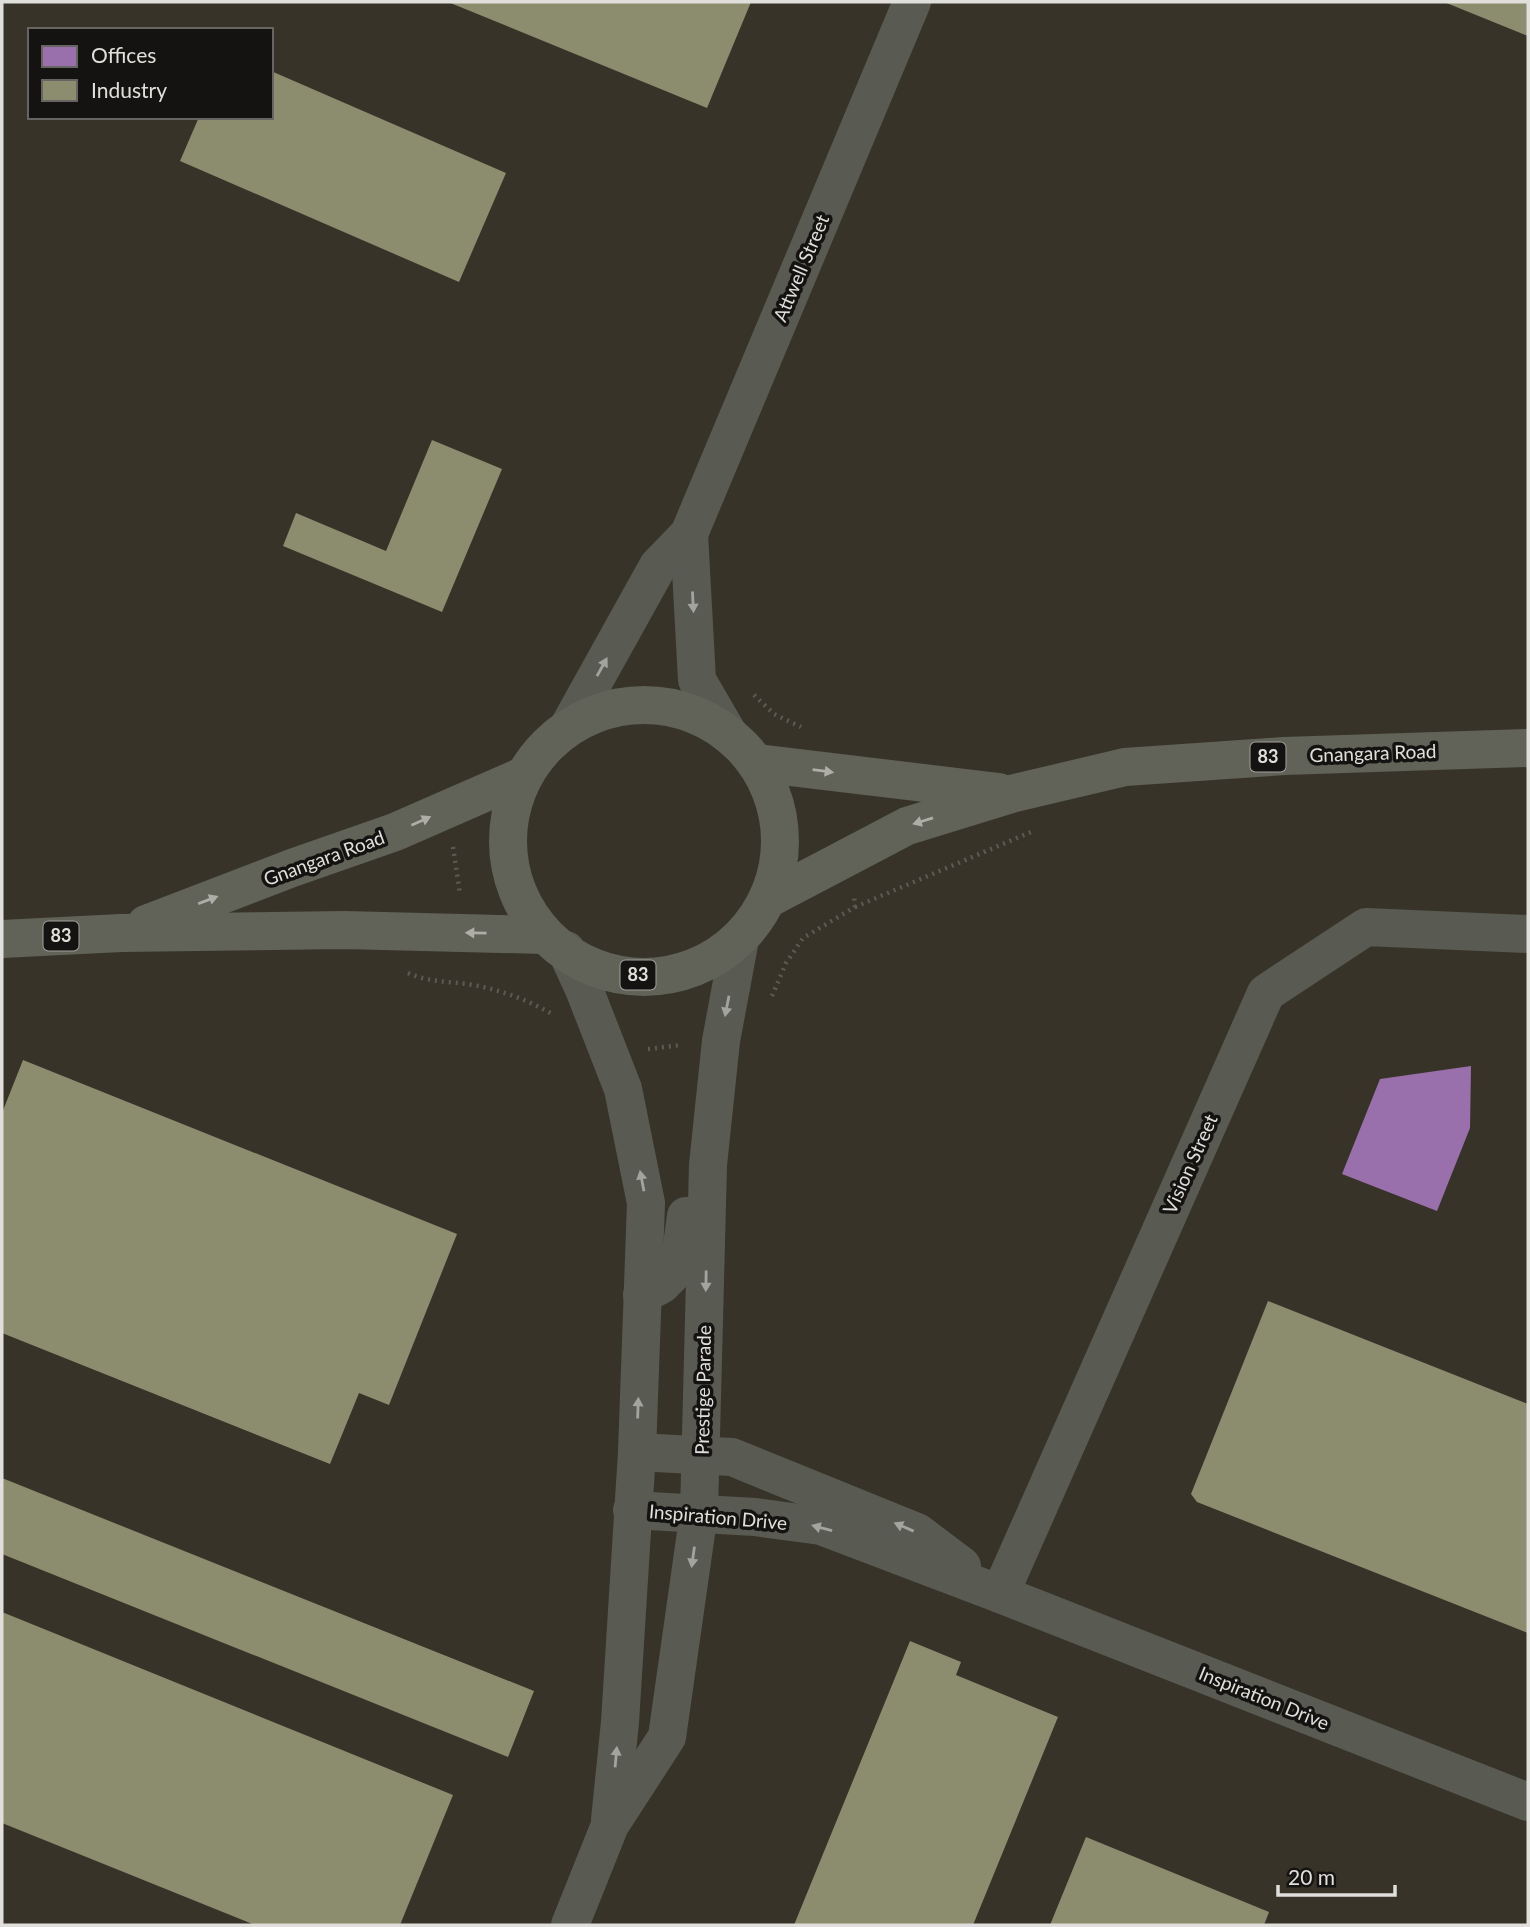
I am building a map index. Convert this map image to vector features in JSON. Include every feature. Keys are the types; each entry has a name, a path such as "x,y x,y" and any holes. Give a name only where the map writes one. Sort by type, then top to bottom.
{"main road":[{"name":"Gnangara Road","path":"650,705 692,713 729,734 755,763 776,806 780,853 768,900 740,939 700,966 653,978 594,969 555,943 514,887 507,830 523,776 543,748 569,726 608,709 650,705"},
{"name":"Gnangara Road","path":"768,900 907,826 1011,794 1125,767 1284,756 1528,748"},
{"name":"Gnangara Road","path":"755,763 1011,794"},
{"name":"Gnangara Road","path":"121,933 395,832 523,776"},
{"name":"Gnangara Road","path":"2,939 121,933 331,930 465,933 555,943"}],"street":[{"name":"Attwell Street","path":"569,726 658,566 690,534 912,2"},
{"name":"Attwell Street","path":"690,534 697,680 729,734"},
{"name":"Vision Street","path":"1000,1594 1266,993 1366,928 1528,934"},
{"name":"Prestige Parade","path":"570,1925 610,1825 667,1737 699,1513 708,1165 721,1041 740,939"},
{"name":"Prestige Parade","path":"555,943 584,989 623,1089 646,1203 637,1452 620,1722 610,1825"},
{"path":"642,1295 661,1285 679,1267 686,1217 711,1133"},
{"name":"Inspiration Drive","path":"637,1452 732,1457 917,1532 1000,1594"},
{"name":"Inspiration Drive","path":"632,1510 755,1517 821,1527 1000,1594 1528,1802"}],"path":[{"path":"747,689 775,714 810,732"},
{"path":"448,809 473,985"},
{"path":"400,969 423,980 473,985 510,994 551,1013 558,1020"},
{"path":"609,1053 721,1041"}],"shaded area":[{"path":"2,2 1528,2 1528,1925 2,1925"}],"building: Offices":[{"path":"1471,1066 1470,1128 1437,1211 1342,1174 1380,1079"}],"building: Industry":[{"path":"448,2 751,2 707,108"},
{"path":"1444,2 1528,2 1528,36"},
{"path":"273,72 506,173 459,282 180,161 198,119 273,119"},
{"path":"432,440 502,469 442,612 283,546 296,513 386,551"},
{"path":"23,1060 457,1234 389,1405 359,1393 330,1464 2,1333 2,1113"},
{"path":"1268,1301 1528,1404 1528,1633 1197,1502 1191,1494"},
{"path":"2,1478 534,1691 508,1757 2,1554"},
{"path":"2,1612 453,1795 400,1925 255,1925 2,1823"},
{"path":"910,1641 961,1662 956,1675 1058,1717 973,1925 794,1925"},
{"path":"1086,1837 1269,1912 1264,1925 1050,1925"}]}
